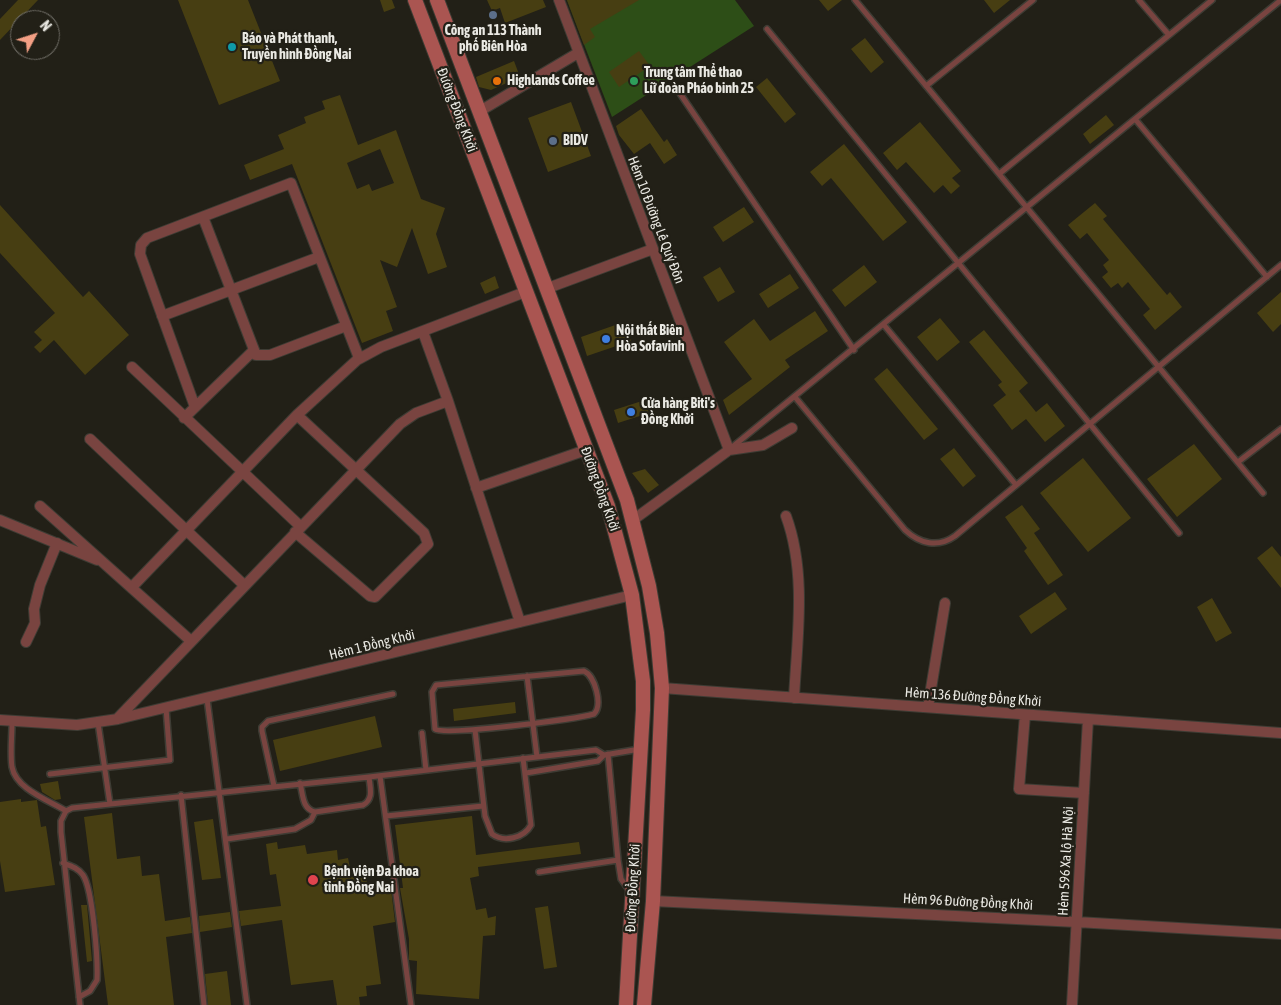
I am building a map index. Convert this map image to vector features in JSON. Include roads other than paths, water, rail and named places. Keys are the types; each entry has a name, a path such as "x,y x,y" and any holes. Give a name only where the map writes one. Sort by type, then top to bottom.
{"main road":[{"name":"Đường Đồng Khởi","path":"415,0 586,450 614,527 632,595 643,681 643,710 632,895 623,1005"},
{"name":"Đường Đồng Khởi","path":"437,0 548,288 633,520 649,586 657,633 662,688 653,901 644,1005"},
{"path":"495,212 516,204"},
{"path":"614,527 633,520"}],"street":[{"name":"Hẻm 10 Đường Lê Quý Đôn","path":"559,0 729,450"},
{"path":"480,111 578,53"},
{"path":"196,407 140,254 140,245 147,238 290,183 359,358"},
{"path":"202,217 253,351 259,356 270,355 346,326"},
{"path":"548,288 653,249"},
{"path":"162,316 319,256"},
{"path":"132,587 297,415 359,358 380,347 525,292"},
{"path":"423,332 448,401 520,622"},
{"path":"184,418 253,351"},
{"path":"132,367 298,529 370,596 375,597 425,549 428,544 424,533 297,415"},
{"path":"118,719 355,469 408,417 448,401"},
{"path":"633,520 729,450 763,445 792,428"},
{"path":"90,439 244,585"},
{"path":"476,488 586,450"},
{"path":"40,506 191,641"},
{"path":"786,516 791,530 796,564 799,609 794,698"},
{"path":"0,520 108,565"},
{"path":"26,642 35,623 34,609 40,585 57,543"},
{"name":"Hẻm 1 Đồng Khởi","path":"0,720 12,723 77,726 98,723 207,699 632,595"},
{"path":"928,708 945,602"},
{"name":"Hẻm 136 Đường Đồng Khởi","path":"662,688 1281,733"},
{"path":"1025,714 1019,789 1084,794"},
{"name":"Hẻm 596 Xa lộ Hà Nội","path":"1072,1005 1088,719"},
{"name":"Hẻm 96 Đường Đồng Khởi","path":"653,901 1281,934"}],"lane":[{"path":"855,0 1263,493"},
{"path":"926,86 1033,0"},
{"path":"1139,0 1169,35"},
{"path":"999,174 1212,0"},
{"path":"729,450 1281,0"},
{"path":"768,30 1179,533"},
{"path":"677,89 854,350"},
{"path":"1135,119 1267,277"},
{"path":"796,397 905,530 924,542 937,544 950,540 1281,265"},
{"path":"884,325 1016,485"},
{"path":"1238,462 1281,429"},
{"path":"584,671 588,673 595,686 598,708 594,714 589,716 475,730 441,732 435,729 432,688 436,685 527,676 584,671"},
{"path":"527,676 537,757"},
{"path":"274,786 262,731 262,726 268,721 393,694"},
{"path":"207,699 247,1005"},
{"path":"50,774 170,760 166,708"},
{"path":"12,723 12,767 16,776 24,786 66,810 220,791 380,776 596,750 606,754 640,749"},
{"path":"98,723 110,804"},
{"path":"475,730 480,763 483,806 489,830 501,839 526,833 532,820 523,758"},
{"path":"422,733 426,770"},
{"path":"526,773 598,761 606,754"},
{"path":"606,754 621,879 632,895"},
{"path":"380,776 411,1005"},
{"path":"300,783 305,805 310,811 315,812 363,805 369,802 371,797 369,777"},
{"path":"181,796 204,1005"},
{"path":"386,816 483,806"},
{"path":"66,810 61,826 80,1005"},
{"path":"226,839 295,829 311,820 315,812"},
{"path":"539,872 618,860"},
{"path":"64,864 78,869 84,876 89,898 97,980 90,992 79,997"}],"place":[{"name":"Công an 113 Thành phố Biên Hòa","path":"493,15"},
{"name":"Báo và Phát thanh, Truyền hình Đồng Nai","path":"232,47"},
{"name":"Highlands Coffee","path":"497,81"},
{"name":"Trung tâm Thể thao Lữ đoàn Pháo binh 25","path":"634,81"},
{"name":"BIDV","path":"553,141"},
{"name":"Nội thất Biên Hòa Sofavinh","path":"606,339"},
{"name":"Cửa hàng Biti's Đồng Khởi","path":"631,412"},
{"name":"Bệnh viện Đa khoa tỉnh Đồng Nai","path":"313,880"}]}
